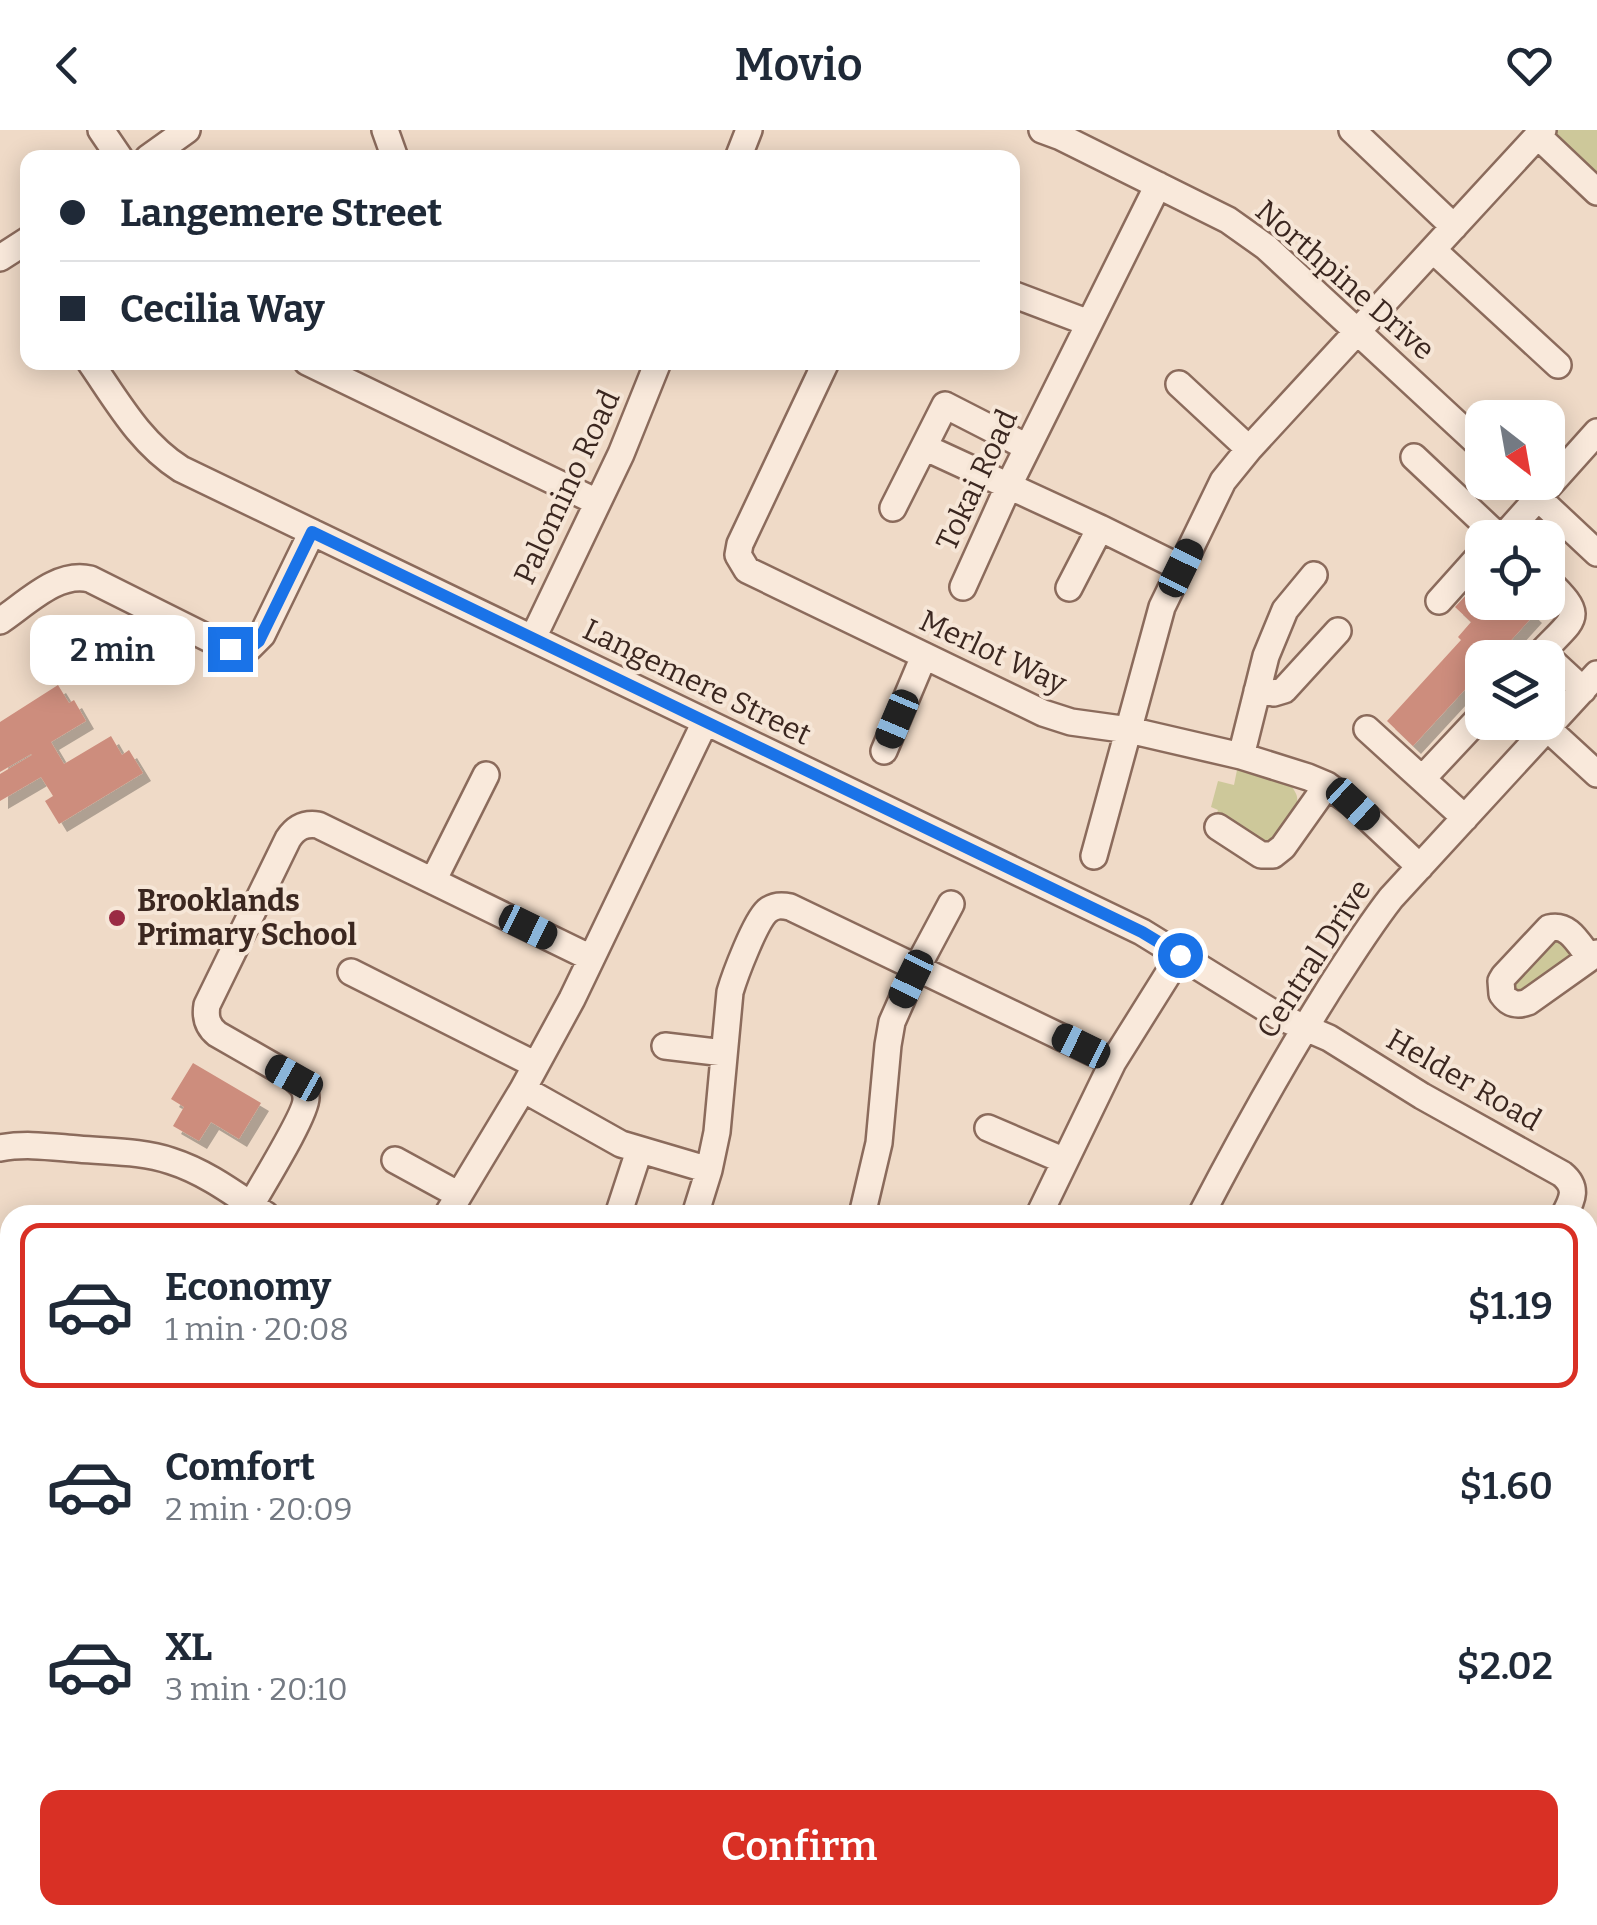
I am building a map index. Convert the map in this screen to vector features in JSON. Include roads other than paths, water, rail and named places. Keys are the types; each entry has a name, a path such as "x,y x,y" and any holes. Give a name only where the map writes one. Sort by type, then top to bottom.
{"street":[{"path":"159,150 187,130"},
{"name":"Northpine Drive","path":"1042,130 1241,228 1465,431"},
{"path":"1352,130 1454,227"},
{"path":"1094,856 1156,624 1223,481 1541,133 1597,192"},
{"name":"Tokai Road","path":"964,587 1027,447 1158,185"},
{"path":"1433,250 1558,365"},
{"path":"1020,297 1089,323"},
{"name":"Langemere Street","path":"98,370 137,430 170,462 1142,932 1278,1016 1305,1028"},
{"path":"323,370 597,502"},
{"name":"Palomino Road","path":"533,638 633,426 648,370"},
{"name":"Merlot Way","path":"822,370 740,544 740,560 752,573 1043,713 1241,756 1326,785 1353,804 1420,867"},
{"path":"1179,384 1249,449"},
{"path":"893,508 945,405 1027,447"},
{"path":"1565,460 1597,432"},
{"path":"924,447 1181,568"},
{"path":"1414,458 1481,520"},
{"path":"1541,500 1597,552"},
{"path":"1069,588 1100,528"},
{"path":"0,621 60,580 76,577 90,579 230,649 250,648 262,636 312,532"},
{"path":"1438,601 1465,572"},
{"path":"1241,756 1266,656 1285,610 1314,575"},
{"path":"1554,640 1573,613 1565,597"},
{"path":"1257,690 1269,694 1284,690 1338,631"},
{"path":"884,751 924,656"},
{"path":"1565,668 1590,682"},
{"name":"Central Drive","path":"1565,709 1590,682"},
{"path":"395,1160 453,1205 536,1065 706,722"},
{"path":"1367,728 1465,818"},
{"path":"1423,778 1465,733"},
{"name":"Central Drive","path":"1206,1205 1305,1028 1369,926 1537,740"},
{"path":"1561,740 1597,774"},
{"path":"433,881 486,775"},
{"path":"1218,827 1260,854 1273,856 1326,785"},
{"path":"261,1205 302,1112 304,1088 294,1078 217,1034 209,1025 206,1012 288,839 298,828 318,825 591,958"},
{"path":"864,1205 879,1143 895,1012 950,904"},
{"path":"698,1205 718,1132 730,992 763,916 776,906 790,906 1113,1062"},
{"path":"1044,1205 1113,1062 1180,955"},
{"path":"351,972 536,1065"},
{"name":"Helder Road","path":"1305,1028 1329,1038 1422,1096 1562,1174 1572,1184 1568,1205"},
{"path":"665,1046 724,1053"},
{"path":"523,1089 605,1137 639,1151 709,1170"},
{"path":"988,1128 1065,1161"},
{"path":"0,1148 45,1146 152,1156 202,1174 251,1205"},
{"path":"621,1205 639,1151"}],"place":[{"name":"Brooklands Primary School","path":"117,918"}]}
